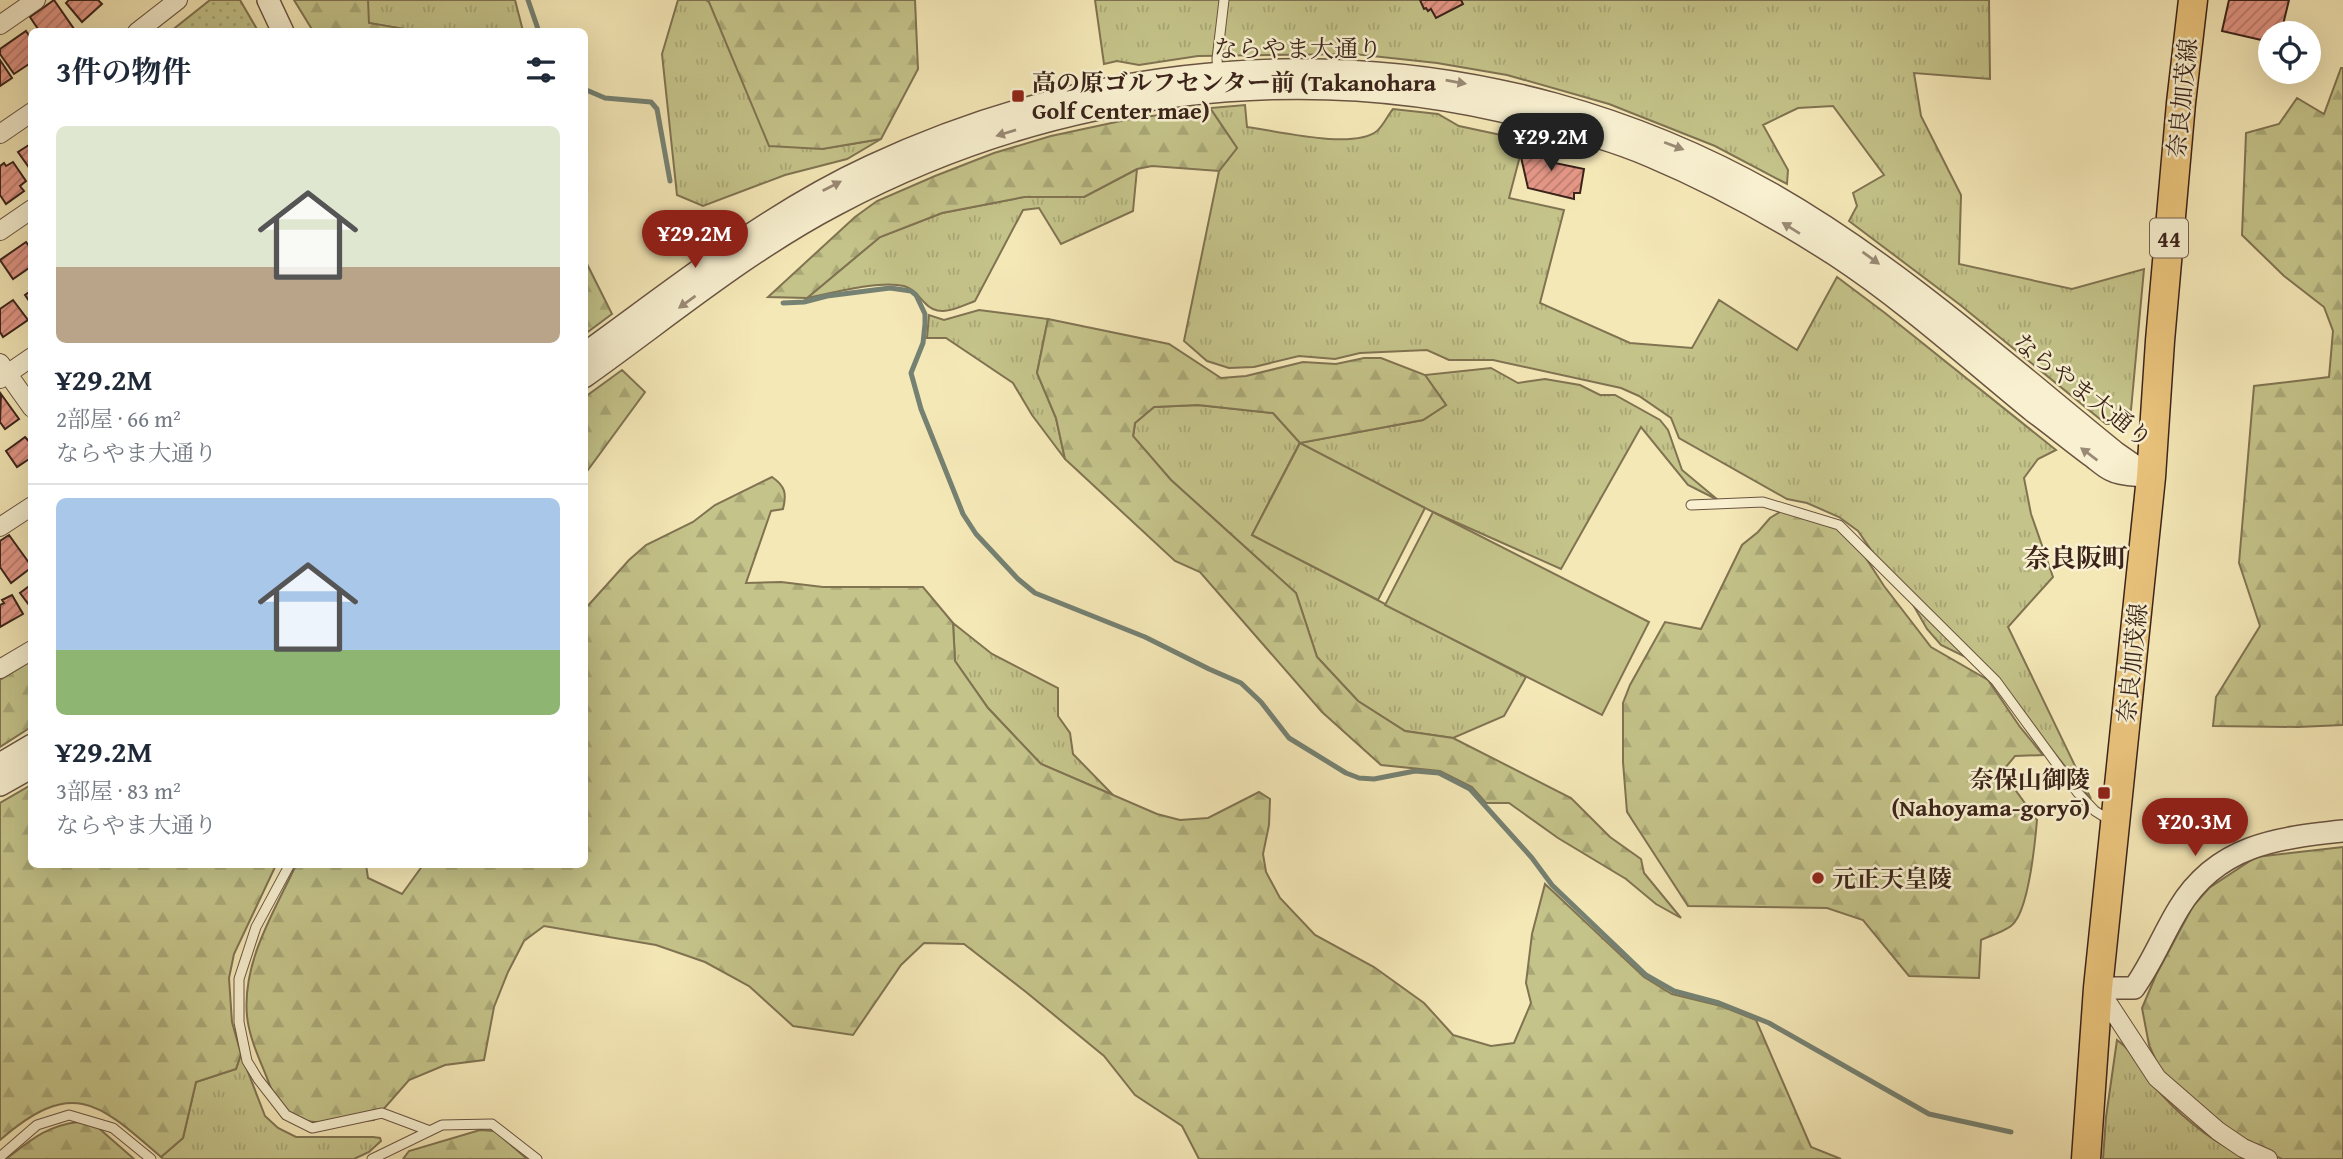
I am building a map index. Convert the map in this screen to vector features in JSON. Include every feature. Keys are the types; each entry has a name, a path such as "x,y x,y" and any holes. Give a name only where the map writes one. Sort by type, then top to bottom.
{"main road":[{"name":"奈良加茂線","path":"2085,1159 2098,988 2151,477 2161,328 2193,0"}],"street":[{"path":"0,25 36,0"},
{"path":"142,28 178,0"},
{"path":"268,0 281,28"},
{"name":"ならやま大通り","path":"588,373 628,334 778,227 872,166 959,129 1041,104 1142,82 1218,73 1330,69 1406,75 1506,92 1601,118 1694,154 1775,196 1845,239 1897,277 2115,452 2151,477"},
{"name":"ならやま大通り","path":"778,227 959,148 1088,110 1150,99 1245,88 1329,88 1444,99 1502,110 1592,135 1647,155 1763,210 1838,257 1901,304 2053,427 2112,471 2151,477"},
{"path":"0,134 28,115"},
{"path":"0,232 28,212"},
{"name":"ならやま大通り","path":"588,352 628,334"},
{"path":"28,358 2,372 28,403"},
{"path":"0,527 28,509"},
{"path":"0,669 28,652"},
{"path":"0,764 28,747"},
{"path":"0,785 28,769"},
{"path":"2098,988 2134,988 2180,906 2203,878 2227,860 2246,849 2273,840 2343,831"},
{"path":"2098,988 2157,1078 2218,1131 2243,1148 2268,1159"}],"lane":[{"path":"1218,73 1217,59 1224,0"},
{"path":"1691,505 1763,502 1839,525 1996,681 2078,793 2095,811 2115,823"},
{"path":"288,868 256,927 239,979 239,1022 247,1060 286,1115 312,1128 382,1113 430,1131"},
{"path":"0,1157 37,1125 69,1115 113,1128 151,1159"},
{"path":"372,1159 442,1125 492,1124 537,1159"}],"green space":[{"path":"210,0 240,0 256,28 175,28"},
{"path":"294,0 368,0 369,23 398,28 311,28"},
{"path":"368,0 515,0 522,28 398,28 368,23"},
{"path":"678,0 709,2 822,149 881,139 847,159 785,175 703,206 677,195 662,54"},
{"path":"706,0 915,0 918,69 881,139 822,149 769,146"},
{"path":"1095,0 1989,0 1990,79 1914,73 1921,116 1961,195 1959,264 2072,289 2144,269 2131,410 2111,424 2106,424 1959,304 1849,221 1857,206 1853,193 1884,175 1833,106 1798,108 1763,125 1788,170 1787,184 1715,146 1609,104 1507,75 1437,63 1354,54 1198,56 1139,65 1117,61 1104,64"},
{"path":"2341,68 2343,725 2213,726 2216,697 2260,626 2239,563 2254,386 2329,377 2333,331 2324,307 2284,276 2242,235 2246,133 2279,124 2297,98 2324,114"},
{"path":"1245,105 1247,127 1314,138 1351,139 1366,136 1379,129 1393,109 1438,114 1459,126 1501,135 1526,133 1509,198 1564,210 1540,303 1630,343 1692,348 1719,300 1797,350 1837,277 2056,450 2038,459 2024,478 2031,514 2053,577 2008,627 2091,799 1986,667 1941,645 1927,629 1908,596 1893,582 1858,531 1839,517 1807,503 1787,499 1679,438 1671,418 1639,396 1621,388 1493,360 1449,360 1427,350 1360,353 1335,359 1299,356 1254,367 1229,368 1207,361 1184,341 1219,171 1237,148 1210,108"},
{"path":"1210,108 1237,148 1219,171 1152,166 1137,169 1084,197 1024,197 942,213 880,237 807,298 768,297 855,217 877,201 935,176 994,153 1051,136 1130,119"},
{"path":"1137,169 1133,211 1061,244 1039,208 1023,210 975,301 949,310 936,310 911,289 894,285 856,288 807,298 880,237 942,213 1024,197 1084,197"},
{"path":"588,266 612,314 588,332"},
{"path":"979,310 1048,319 1037,373 1056,418 1065,459 1032,415 1013,383 946,338 927,338 929,315 944,320"},
{"path":"1048,319 1169,344 1221,378 1246,376 1303,362 1336,364 1364,358 1381,358 1425,375 1446,405 1423,420 1300,443 1273,413 1198,405 1154,407 1135,423 1133,436 1171,480 1296,593 1317,657 1358,701 1405,731 1453,738 1571,798 1610,837 1641,859 1644,873 1681,918 1656,904 1626,879 1558,838 1509,803 1486,803 1472,787 1440,771 1381,765 1322,712 1200,572 1175,561 1065,459 1056,418 1037,373"},
{"path":"1491,368 1518,383 1545,379 1580,385 1600,395 1615,395 1660,420 1668,430 1682,470 1718,500 1688,485 1641,427 1561,569 1433,512 1299,444 1252,535 1526,677 1504,716 1453,738 1405,731 1358,701 1317,657 1296,593 1171,480 1133,437 1135,423 1154,407 1198,405 1273,413 1300,443 1423,420 1446,405 1425,375"},
{"path":"622,370 645,392 588,470 588,395"},
{"path":"1300,443 1425,508 1378,600 1252,535"},
{"path":"772,477 784,490 783,509 771,511 746,583 781,582 823,587 923,587 953,623 955,661 988,708 1041,764 1157,814 1180,820 1208,818 1259,792 1270,799 1269,825 1263,854 1266,872 1280,898 1315,935 1374,967 1424,1003 1453,1035 1491,1046 1514,1043 1531,1003 1526,983 1532,934 1545,884 1644,977 1672,994 1721,1006 1756,1020 1811,1147 1841,1159 1199,1159 1182,1126 1135,1095 1104,1056 964,944 924,943 901,965 853,1035 793,1026 749,986 705,962 656,945 544,926 524,941 508,972 494,1007 484,1060 445,1065 409,1080 374,1120 317,1122 292,1116 282,1108 275,1096 255,1047 248,1024 247,996 249,976 261,938 295,868 366,868 368,878 402,894 421,868 588,868 588,606 646,545 693,522 715,505"},
{"path":"1783,510 1838,527 1860,549 1884,586 1931,647 1988,680 2043,755 2015,756 2005,768 2014,788 2037,820 2035,844 2027,892 2017,918 2008,928 1981,940 1979,978 1909,976 1863,920 1827,908 1688,906 1627,812 1623,762 1623,703 1630,685 1665,622 1701,629 1742,545 1770,518"},
{"path":"1433,512 1649,622 1602,715 1385,605"},
{"path":"953,623 992,654 1058,688 1058,716 1070,733 1073,754 1113,795 1041,764 988,708 955,661"},
{"path":"28,663 28,729 0,747 0,680"},
{"path":"28,787 28,868 275,868 234,954 229,978 232,1022 241,1054 236,1069 196,1082 183,1138 161,1157 120,1122 84,1104 66,1103 47,1108 25,1120 0,1140 0,803"},
{"path":"2343,847 2343,1159 2282,1159 2239,1140 2162,1074 2149,1045 2142,1008 2156,975 2193,906 2209,888 2256,857"},
{"path":"2117,1040 2181,1114 2215,1140 2251,1159 2103,1159"},
{"path":"241,1054 265,1116 278,1128 296,1137 373,1137 380,1138 381,1141 369,1152 354,1159 163,1159 161,1157 183,1138 196,1082 236,1069"},
{"path":"78,1122 94,1124 134,1159 6,1159 48,1130"},
{"path":"480,1130 495,1131 527,1159 403,1159 409,1151"}],"building":[{"path":"54,0 73,28 37,28 30,17"},
{"path":"69,0 98,0 102,4 82,22 66,3"},
{"path":"1420,0 1461,0 1463,4 1436,18 1431,9 1424,9"},
{"path":"2229,0 2289,0 2284,21 2258,21 2258,39 2222,31"},
{"path":"26,31 28,65 14,74 0,54 0,49"},
{"path":"0,60 12,78 0,86"},
{"path":"1545,143 1550,147 1556,157 1555,163 1584,169 1580,193 1574,193 1574,199 1528,188 1521,157 1527,157 1530,145"},
{"path":"28,146 28,166 18,152"},
{"path":"13,162 26,181 20,186 24,191 6,204 0,195 0,166"},
{"path":"26,242 28,245 28,269 13,279 0,260"},
{"path":"13,300 28,320 3,337 0,332 0,309"},
{"path":"1,394 19,419 5,429 0,422"},
{"path":"25,437 28,440 28,460 17,467 6,451"},
{"path":"9,535 28,561 28,570 11,583 0,567 0,541"},
{"path":"28,587 28,604 20,593"},
{"path":"12,595 23,614 0,627 0,605 4,603 2,600"}],"waterway":[{"path":"528,0 538,28"},
{"path":"588,91 605,98 651,102 657,109 670,181"},
{"path":"783,303 890,288 911,291 916,295 925,314 925,324 923,343 911,373 921,409 963,514 976,534 1018,579 1035,593 1145,637 1241,683 1261,702 1289,738 1346,773 1359,778 1374,779 1415,771 1439,773 1470,789 1532,858 1552,885 1646,975 1674,991 1719,1003 1769,1023 1929,1114 2011,1132"}],"place":[{"name":"高の原ゴルフセンター前 (Takanohara Golf Center mae)","path":"1018,96"},
{"name":"奈保山御陵 (Nahoyama-goryō)","path":"2104,793"},
{"name":"元正天皇陵","path":"1818,878"}],"district":[{"name":"奈良阪町","path":"2076,557"}]}
